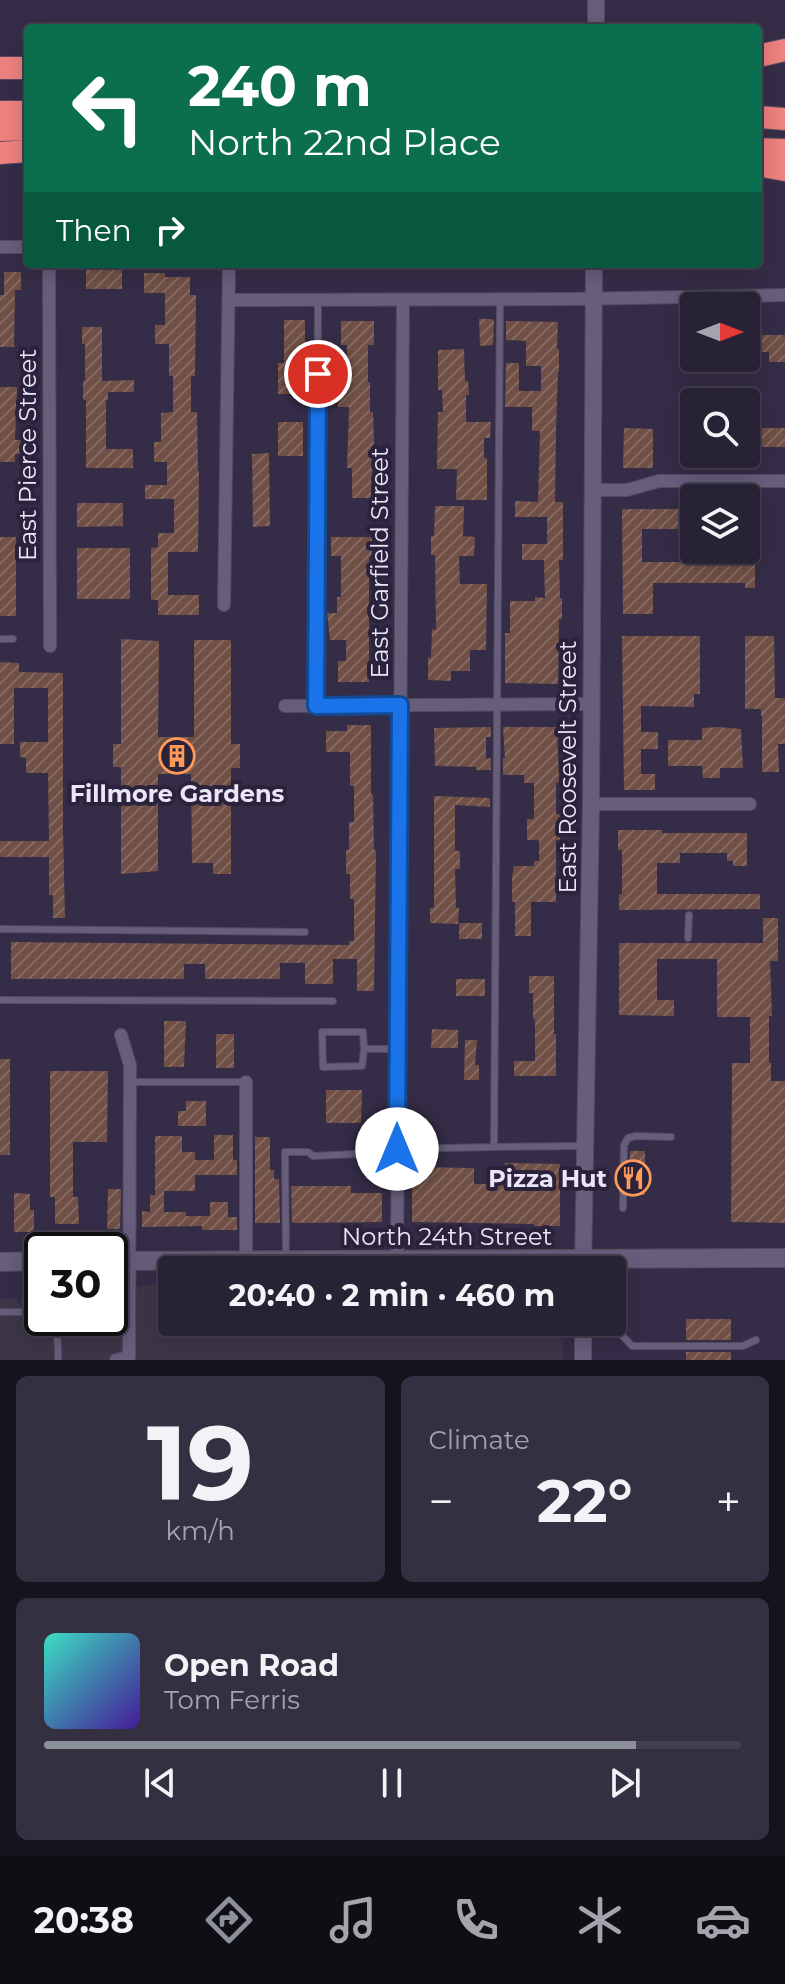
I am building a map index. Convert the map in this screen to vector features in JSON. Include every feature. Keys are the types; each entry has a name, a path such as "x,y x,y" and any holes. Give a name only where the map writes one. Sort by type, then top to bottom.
{"highway":[{"path":"762,55 785,50"},
{"path":"0,68 24,68"},
{"path":"0,112 24,112"},
{"path":"762,117 785,119"},
{"path":"0,130 24,129"},
{"path":"762,129 785,130"},
{"path":"762,149 785,150"},
{"path":"0,153 24,151"},
{"path":"762,166 785,170"}],"main road":[{"name":"North 24th Street","path":"626,1264 785,1258"},
{"path":"0,1262 24,1261"},
{"name":"North 24th Street","path":"128,1261 158,1261"}],"street":[{"path":"596,0 596,24"},
{"path":"0,247 24,247"},
{"name":"East Pierce Street","path":"49,268 50,646"},
{"path":"224,605 229,268"},
{"name":"East Roosevelt Street","path":"583,1256 591,804 594,268"},
{"path":"228,300 785,295"},
{"name":"East Garfield Street","path":"397,1256 403,300"},
{"path":"591,490 627,490 659,481 785,481"},
{"path":"285,706 591,704"},
{"path":"591,804 750,804"},
{"path":"121,1035 130,1065 130,1082 121,1232"},
{"path":"246,1082 246,1256"},
{"path":"124,1336 125,1359"},
{"path":"583,1336 583,1360"}],"lane":[{"path":"494,1147 500,299"},
{"path":"316,706 318,300"},
{"path":"0,639 13,639"},
{"path":"688,938 689,915"},
{"path":"0,929 305,932"},
{"path":"0,1000 333,1001"},
{"path":"322,1032 363,1032 364,1049 362,1066 323,1067 322,1032"},
{"path":"364,1049 397,1049"},
{"path":"130,1082 246,1082"},
{"path":"623,1208 624,1145 628,1138 671,1137"},
{"path":"397,1149 585,1146"},
{"path":"286,1256 285,1152 308,1152 313,1156 355,1154"},
{"path":"0,1312 24,1312"},
{"path":"56,1336 58,1360"},
{"path":"623,1336 632,1346 743,1346 756,1340"}],"shaded area":[{"path":"158,1284 158,1336 564,1336 563,1360 0,1360 0,1299 17,1299 18,1303 24,1303 24,1336 128,1336 128,1287"}],"building":[{"path":"86,268 122,268 122,289 86,289"},
{"path":"4,272 21,272 21,290 15,290 14,347 0,347 0,295 4,295"},
{"path":"144,273 190,277 190,295 196,295 195,376 191,376 191,412 197,412 198,552 168,552 168,595 199,595 199,615 158,615 158,600 151,600 151,548 158,547 158,533 174,533 174,499 145,499 145,485 167,485 167,462 154,462 154,442 161,442 161,413 173,412 173,376 169,376 169,344 155,344 155,325 165,325 165,293 144,293"},
{"path":"479,319 494,321 493,345 480,346"},
{"path":"284,320 305,320 301,378 305,378 305,394 278,394 278,363 284,363"},
{"path":"341,321 374,321 374,345 368,345 374,440 371,498 352,498 352,468 347,468 349,407 338,407 338,382 347,382 347,345 341,345"},
{"path":"506,321 558,322 555,502 563,502 563,560 559,560 562,619 559,619 558,684 505,683 505,633 510,633 510,601 545,598 544,560 522,560 522,544 547,544 547,517 515,517 515,501 538,502 540,431 532,431 532,407 505,407 506,363 519,363 519,391 541,391 541,366 526,366 526,341 506,340"},
{"path":"82,327 102,327 102,381 134,380 134,392 108,392 106,400 106,449 133,449 133,468 86,468 86,400 83,400 85,344 82,344"},
{"path":"760,335 785,335 785,362 769,362 769,352 760,352"},
{"path":"464,349 465,381 468,381 469,395 466,395 466,422 491,422 490,438 484,438 487,500 456,500 457,469 437,469 438,412 443,412 442,390 438,390 438,350"},
{"path":"0,387 17,387 15,440 22,440 22,454 15,454 15,462 0,462"},
{"path":"278,422 303,422 303,456 278,456"},
{"path":"624,428 653,429 653,468 623,468"},
{"path":"760,428 785,428 785,447 760,447"},
{"path":"269,453 270,526 253,527 252,454"},
{"path":"77,503 123,503 123,526 77,527"},
{"path":"435,506 464,506 463,536 475,537 474,556 459,556 460,584 487,584 486,650 470,650 470,671 451,671 451,681 428,680 432,629 436,630 435,555 431,555"},
{"path":"622,509 680,509 680,529 642,529 642,562 755,564 755,588 745,588 745,583 653,583 653,614 623,614"},
{"path":"0,537 16,537 16,616 0,616"},
{"path":"331,537 375,537 375,556 369,556 369,682 338,682 338,661 346,661 346,640 330,640 327,613 337,613 337,597 341,597 341,556 331,556"},
{"path":"77,548 130,548 130,599 77,599"},
{"path":"622,636 700,636 700,694 694,694 694,707 641,706 641,732 658,732 658,749 641,749 641,774 655,774 655,790 624,790"},
{"path":"745,636 774,636 775,698 785,698 785,744 778,744 779,772 762,772 761,709 745,709"},
{"name":"Fillmore Gardens","path":"121,639 159,641 158,737 194,737 194,640 231,640 231,744 240,744 240,768 231,768 231,874 213,874 213,863 192,863 191,774 158,774 158,871 121,874 121,767 113,767 113,744 121,744"},
{"path":"0,662 19,663 19,672 63,673 65,918 53,918 53,895 49,895 49,857 0,857 0,841 49,841 48,773 26,773 26,758 20,757 20,742 48,742 48,688 14,688 14,744 0,744"},
{"path":"347,725 371,725 371,794 376,850 374,991 357,991 357,959 333,959 333,984 305,984 305,963 280,963 280,979 205,979 205,964 184,964 184,979 11,979 11,942 349,945 349,941 354,941 354,899 350,899 350,874 346,874 349,822 354,822 350,752 326,752 326,731 347,731"},
{"path":"491,727 491,737 486,737 486,759 491,758 491,770 435,766 434,728"},
{"path":"503,727 557,727 559,782 556,783 556,814 560,814 560,840 556,840 556,902 531,902 531,936 515,936 512,877 514,866 534,866 534,861 539,861 539,840 527,840 527,819 534,819 534,783 524,783 524,775 503,775"},
{"path":"702,728 741,729 743,768 720,768 720,778 703,778 702,766 668,766 668,740 702,740"},
{"path":"434,796 490,798 490,807 455,805 455,851 460,851 460,869 455,869 458,924 430,923 430,908 434,908"},
{"path":"618,830 747,833 747,866 733,866 733,861 727,861 727,853 680,853 680,863 657,863 657,894 760,894 760,909 619,910 622,850 618,850"},
{"path":"763,918 778,918 778,961 770,961 772,1016 769,1016 769,1063 771,1081 785,1081 785,1223 731,1222 732,1063 750,1063 750,1017 717,1017 717,959 657,959 657,1000 674,1000 674,1016 619,1015 619,943 763,943"},
{"path":"459,923 482,923 482,939 459,939"},
{"path":"529,976 554,976 556,1076 514,1076 514,1061 535,1061 535,1019"},
{"path":"456,979 485,979 485,996 456,996"},
{"path":"164,1021 186,1021 184,1067 164,1067"},
{"path":"432,1029 458,1030 458,1048 431,1048"},
{"path":"216,1034 234,1034 234,1068 216,1068"},
{"path":"465,1040 477,1040 475,1065 479,1065 479,1080 464,1080"},
{"path":"0,1059 10,1059 10,1155 0,1155"},
{"path":"50,1071 108,1071 107,1142 73,1142 73,1197 78,1197 79,1224 55,1224 55,1197 50,1197"},
{"path":"326,1090 362,1090 361,1123 326,1123"},
{"path":"186,1101 206,1101 206,1126 178,1126 178,1111 186,1111"},
{"path":"214,1135 233,1135 233,1160 237,1160 237,1175 195,1175 195,1191 164,1191 164,1212 210,1216 210,1202 228,1202 228,1217 237,1217 237,1230 202,1230 202,1226 142,1227 142,1211 150,1212 150,1195 155,1195 155,1136 182,1136 182,1152 195,1152 195,1160 214,1160"},
{"path":"255,1137 270,1137 270,1170 274,1170 274,1179 279,1179 280,1223 255,1223"},
{"path":"630,1151 645,1151 645,1195 629,1194"},
{"path":"505,1163 560,1164 560,1226 412,1222 412,1167 474,1168 474,1184 505,1184"},
{"path":"291,1186 351,1186 351,1193 382,1193 382,1222 292,1223"},
{"path":"108,1189 121,1189 120,1229 107,1229"},
{"path":"14,1193 30,1194 34,1232 14,1232"},
{"path":"686,1319 731,1319 731,1340 686,1340"},
{"path":"686,1352 731,1352 731,1360 686,1360"}],"place":[{"name":"Fillmore Gardens","path":"177,756"},
{"name":"Pizza Hut","path":"633,1178"}],"route":[{"path":"318,374 316,706 400,705 397,1149"}]}
